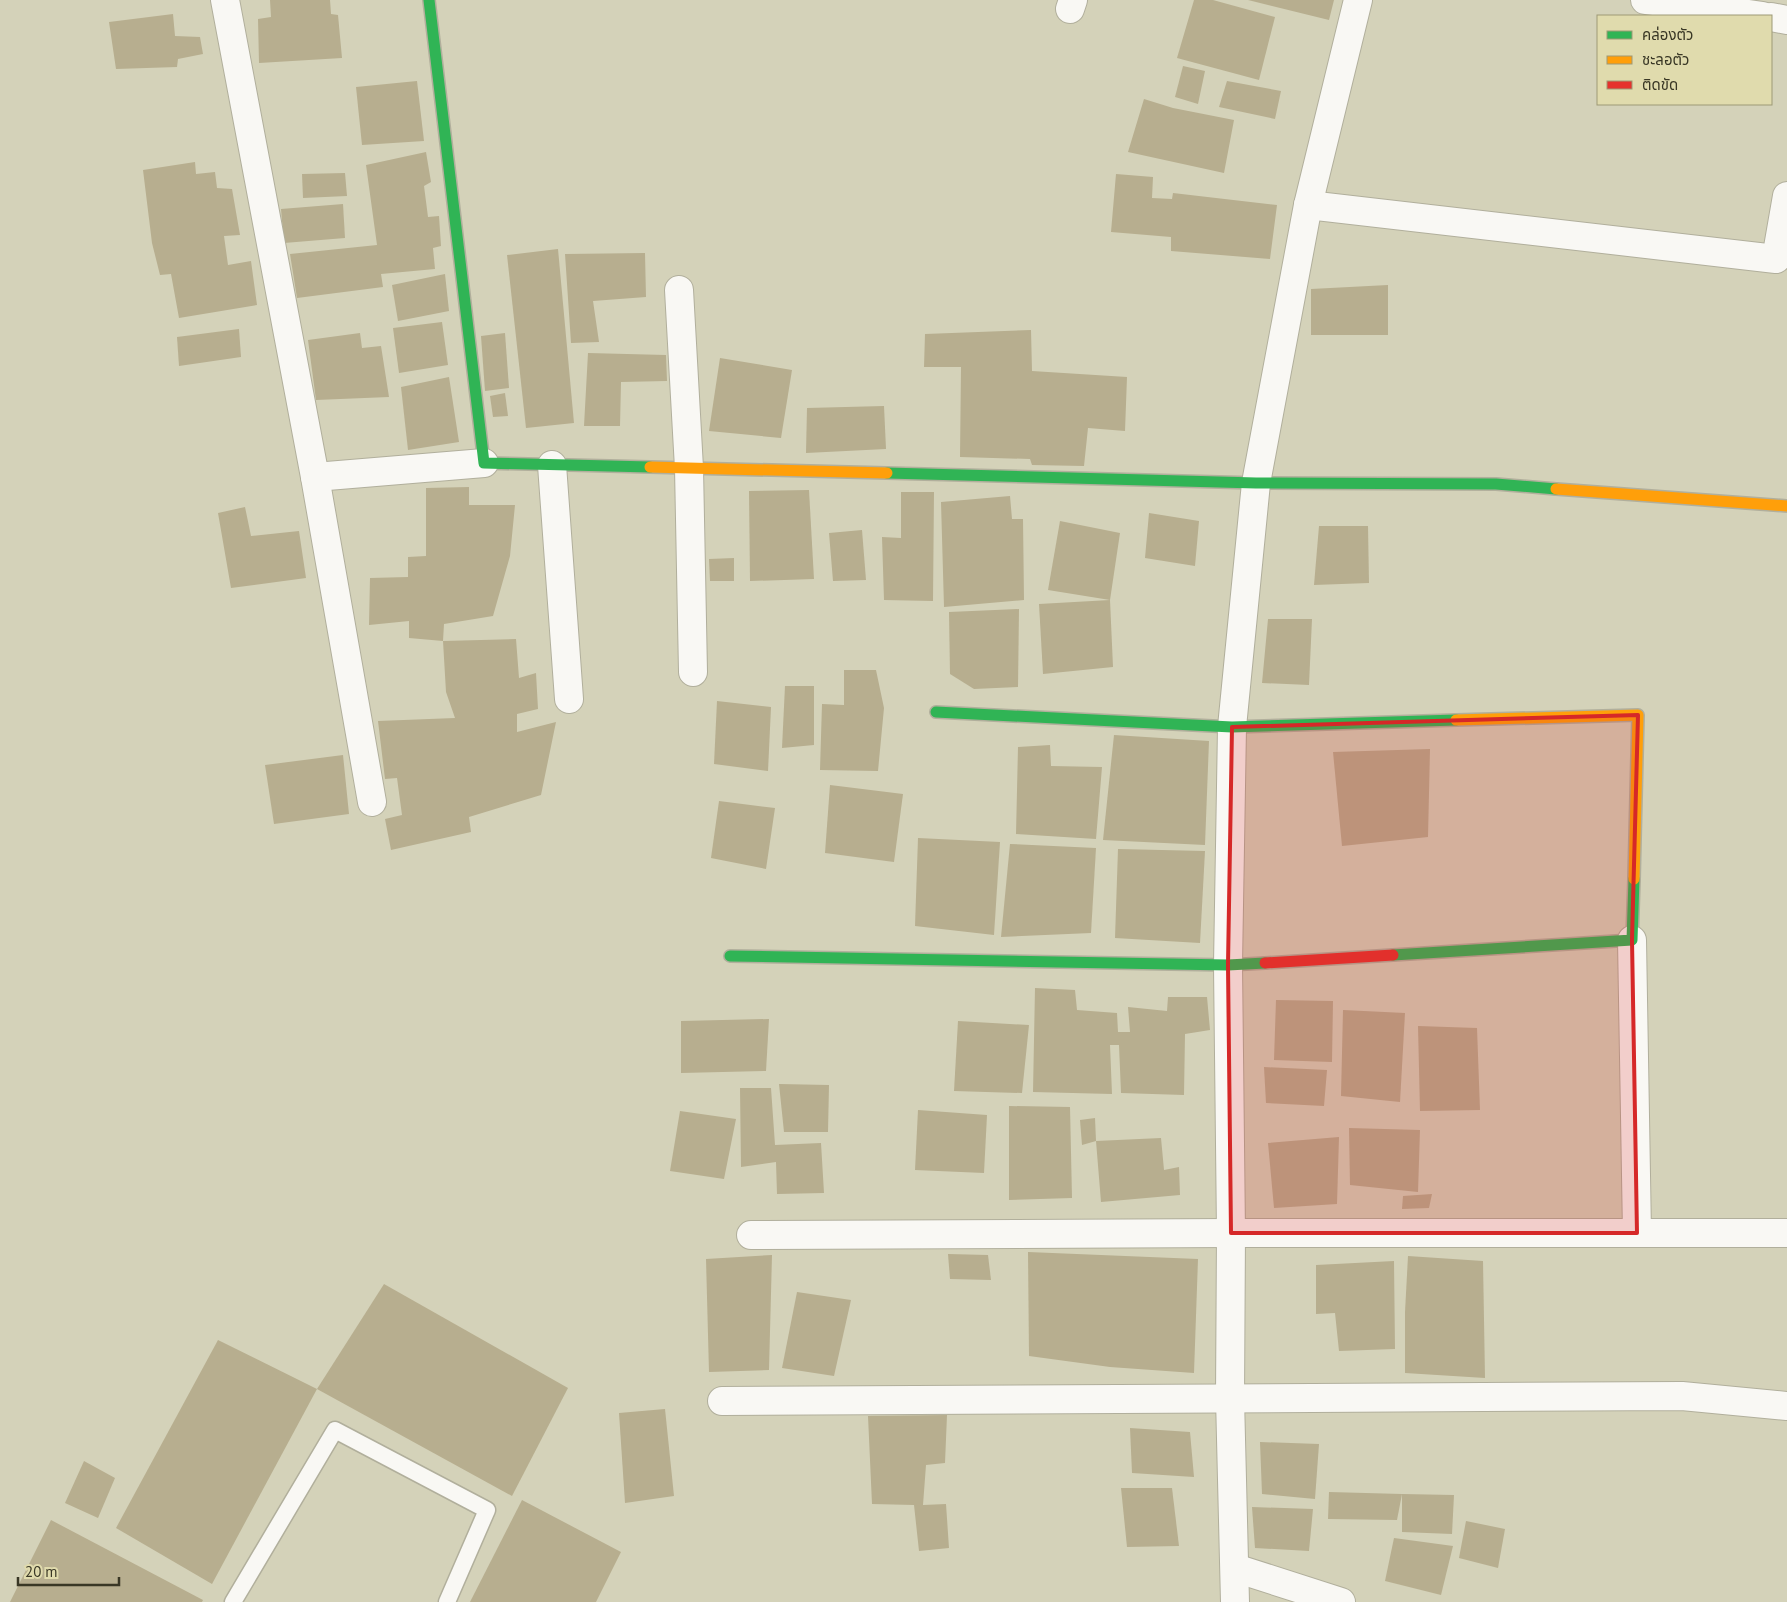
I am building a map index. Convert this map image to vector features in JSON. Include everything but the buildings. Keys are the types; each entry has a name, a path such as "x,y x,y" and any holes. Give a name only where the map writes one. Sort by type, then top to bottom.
{"street":[{"path":"226,0 315,476 372,802"},
{"path":"429,0 484,463"},
{"path":"1234,1602 1235,1568 1230,1398 1231,1233 1228,966 1232,727 1256,483 1308,205 1358,0"},
{"path":"1645,0 1756,15"},
{"path":"1772,17 1787,20"},
{"path":"1308,205 1776,259 1787,196"},
{"path":"679,290 689,468 693,672"},
{"path":"315,476 484,463 1256,483 1496,484 1787,506"},
{"path":"552,465 569,700"},
{"path":"936,712 1232,727 1638,715 1632,940 1637,1233"},
{"path":"730,956 1228,966 1632,940"},
{"path":"751,1235 1787,1233"},
{"path":"722,1401 1682,1396 1787,1406"},
{"path":"1235,1568 1341,1602"}],"lane":[{"path":"233,1602 334,1430 487,1510 447,1602"}],"highlighted area":[{"path":"1638,715 1632,940 1637,1233 1231,1233 1228,965 1232,727"}],"traffic: fast":[{"path":"429,0 484,463 650,467"},
{"path":"887,473 1256,483 1496,484 1556,489"},
{"path":"936,712 1232,727 1456,720"},
{"path":"1393,955 1632,940 1634,879"},
{"path":"730,956 1228,965 1265,963"}],"traffic: slow":[{"path":"650,467 887,473"},
{"path":"1556,489 1787,506"},
{"path":"1456,720 1638,715 1634,879"}],"traffic: jam":[{"path":"1265,963 1393,955"}]}
